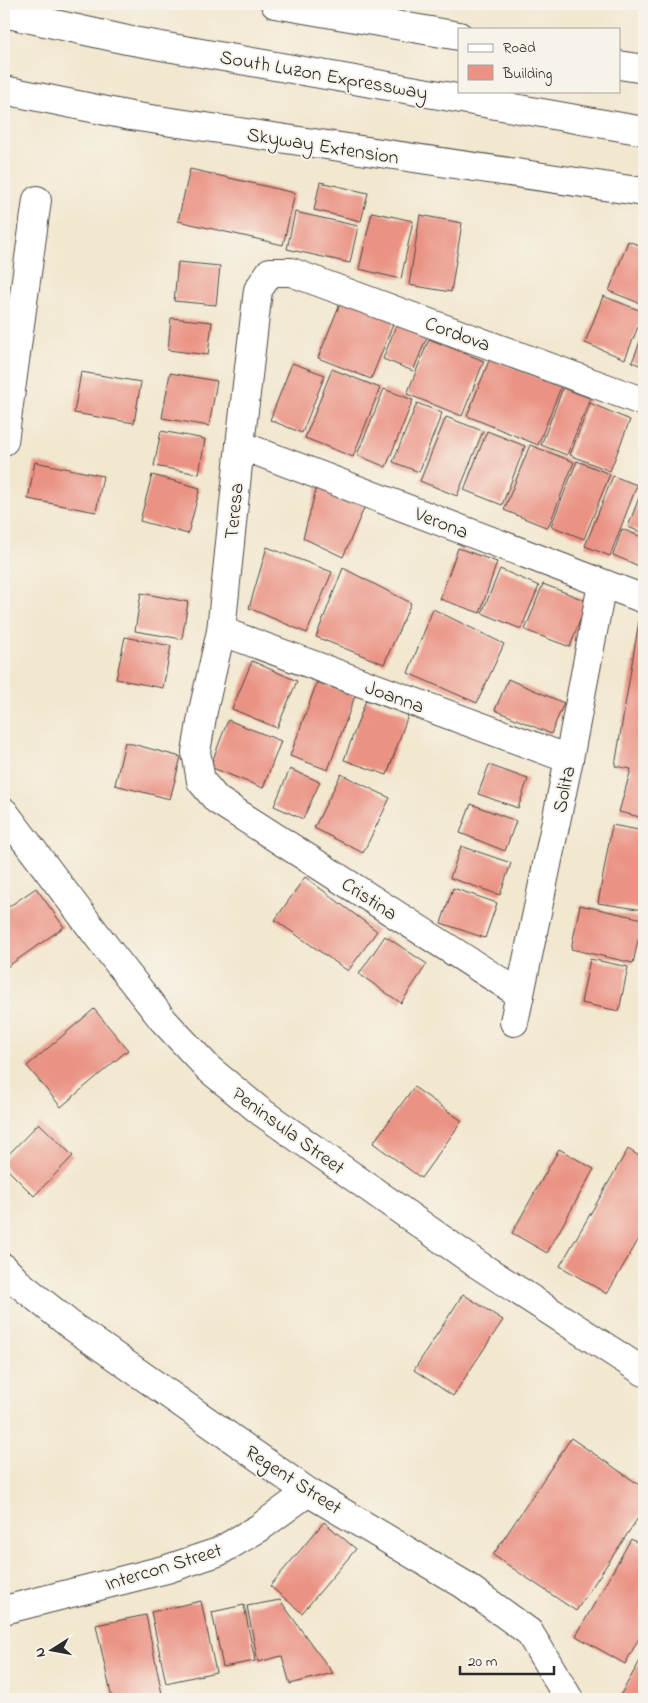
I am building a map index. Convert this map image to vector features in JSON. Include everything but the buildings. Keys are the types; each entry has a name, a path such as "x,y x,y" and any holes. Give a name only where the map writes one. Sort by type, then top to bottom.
{"main road":[{"path":"275,4 458,36"},
{"name":"South Luzon Expressway","path":"4,13 127,40 644,131"},
{"path":"620,65 644,69"},
{"name":"Skyway Extension","path":"4,90 131,116 644,192"},
{"path":"4,441 37,200"},
{"name":"Cordova","path":"270,272 292,272 644,402"},
{"name":"Teresa","path":"201,781 196,752 221,631 258,290 270,272"},
{"path":"4,286 21,309"},
{"name":"Verona","path":"240,445 644,599"},
{"name":"Solita","path":"520,994 570,759 602,584"},
{"name":"Joanna","path":"221,631 570,759"},
{"name":"Cristina","path":"201,781 217,800 520,994"},
{"name":"Peninsula Street","path":"4,812 164,1020 209,1069 260,1111 477,1264 644,1372"},
{"path":"514,1022 520,994"},
{"name":"Regent Street","path":"4,1268 17,1282 73,1327 308,1492 463,1584 529,1632 569,1699"},
{"name":"Intercon Street","path":"4,1610 167,1569 218,1552 259,1528 308,1492"}]}
